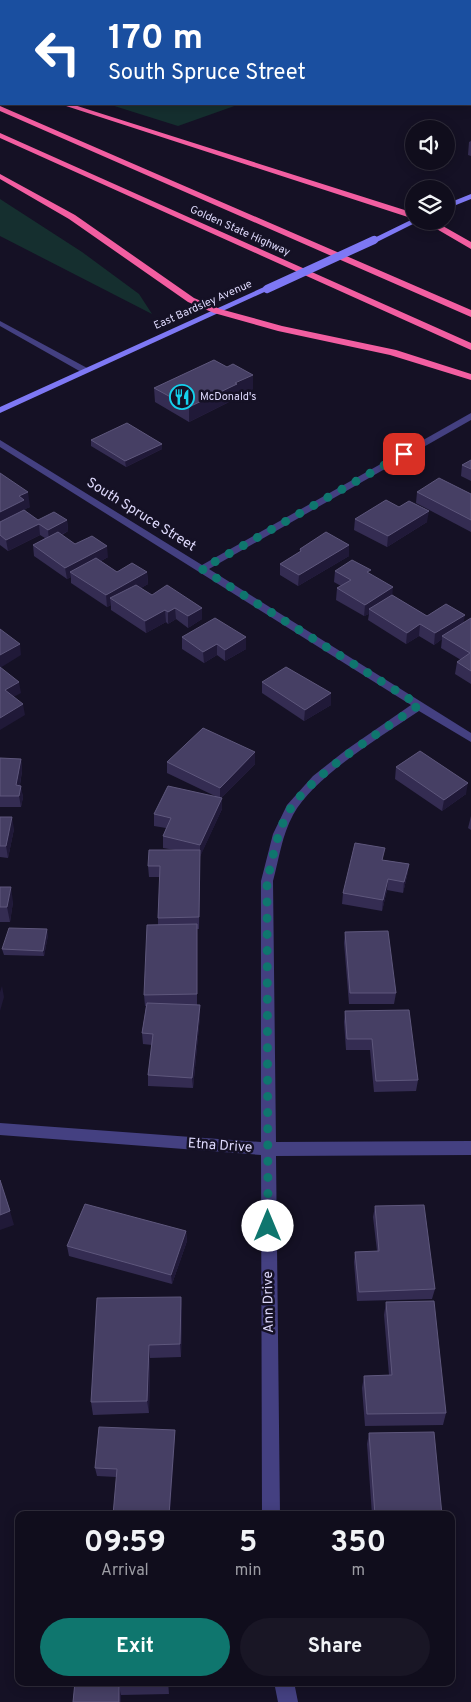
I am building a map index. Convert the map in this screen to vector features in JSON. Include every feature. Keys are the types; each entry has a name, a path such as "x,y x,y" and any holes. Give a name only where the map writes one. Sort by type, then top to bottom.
{"highway":[{"path":"67,105 405,213"},
{"name":"Golden State Highway","path":"0,108 471,314"},
{"name":"Golden State Highway","path":"0,135 471,347"},
{"path":"0,176 72,218 191,300 217,311 281,329 392,352 471,377"},
{"path":"443,230 471,246"}],"main road":[{"path":"455,203 471,196"},
{"name":"East Bardsley Avenue","path":"0,410 405,226"}],"street":[{"path":"0,323 86,371"},
{"path":"202,569 471,416"},
{"name":"South Spruce Street","path":"0,443 471,738"},
{"name":"Ann Drive","path":"271,1511 267,1149 267,881 277,841 291,809 316,780 419,705"},
{"name":"Etna Drive","path":"0,1130 267,1149 471,1148"},
{"path":"285,1686 288,1702"}],"green space":[{"path":"111,105 237,105 178,126"},
{"path":"0,199 82,252 139,294 152,314 0,236"}],"building":[{"path":"214,360 227,367 233,364 253,375 189,407 154,388"},
{"path":"127,423 162,444 125,461 91,440"},
{"path":"471,460 471,469 462,465"},
{"path":"0,473 28,492 19,496 24,500 0,512"},
{"path":"439,478 471,494 471,520 417,492"},
{"path":"386,500 399,507 409,501 429,511 388,536 355,519"},
{"path":"24,510 38,520 54,512 67,520 48,530 39,524 6,540 0,535 0,522"},
{"path":"58,532 75,544 92,536 107,546 65,568 33,545"},
{"path":"326,532 349,545 299,575 280,564 301,551 300,549"},
{"path":"96,558 117,572 132,563 147,572 106,595 70,572"},
{"path":"352,560 371,570 367,572 393,587 365,605 337,588 351,580 335,571"},
{"path":"136,585 152,595 167,585 202,608 188,616 175,608 168,612 165,610 145,621 110,598"},
{"path":"392,595 427,616 446,604 465,615 435,633 420,624 407,633 369,609"},
{"path":"215,618 246,637 225,650 217,644 203,652 182,637"},
{"path":"471,618 471,671 457,662 470,653 442,636"},
{"path":"0,629 20,644 0,655"},
{"path":"0,667 19,682 5,690 23,704 0,718"},
{"path":"286,667 331,693 305,710 262,682"},
{"path":"203,728 255,752 220,788 167,762"},
{"path":"420,751 468,783 444,800 396,767"},
{"path":"0,758 21,759 16,785 21,786 19,796 0,796"},
{"path":"168,786 222,798 200,845 163,836 171,818 154,814"},
{"path":"0,817 12,817 6,846 0,846"},
{"path":"355,843 385,848 382,860 409,864 404,882 388,879 383,900 343,893"},
{"path":"149,850 200,850 199,917 158,918 160,866 148,866"},
{"path":"0,887 11,887 7,907 0,907"},
{"path":"197,924 197,994 144,995 147,925"},
{"path":"9,928 47,929 43,951 2,949"},
{"path":"388,931 396,993 350,993 345,932"},
{"path":"147,1003 200,1005 192,1078 148,1075 153,1034 142,1033"},
{"path":"409,1010 418,1080 376,1081 372,1039 347,1039 345,1011"},
{"path":"0,1180 10,1211 0,1215"},
{"path":"85,1204 186,1231 171,1275 67,1246"},
{"path":"424,1205 435,1289 359,1292 355,1252 379,1251 375,1206"},
{"path":"181,1297 180,1344 149,1345 147,1401 91,1402 97,1298"},
{"path":"434,1301 446,1413 367,1414 364,1376 392,1375 386,1302"},
{"path":"99,1427 175,1430 169,1511 113,1511 117,1469 95,1468"},
{"path":"434,1432 442,1511 375,1511 369,1433"},
{"path":"75,1686 119,1686 119,1702 73,1702"}],"place":[{"name":"McDonald's","path":"182,397"}],"route":[{"path":"268,1226 267,881 277,841 291,809 316,780 419,705 202,569 404,454"}]}
